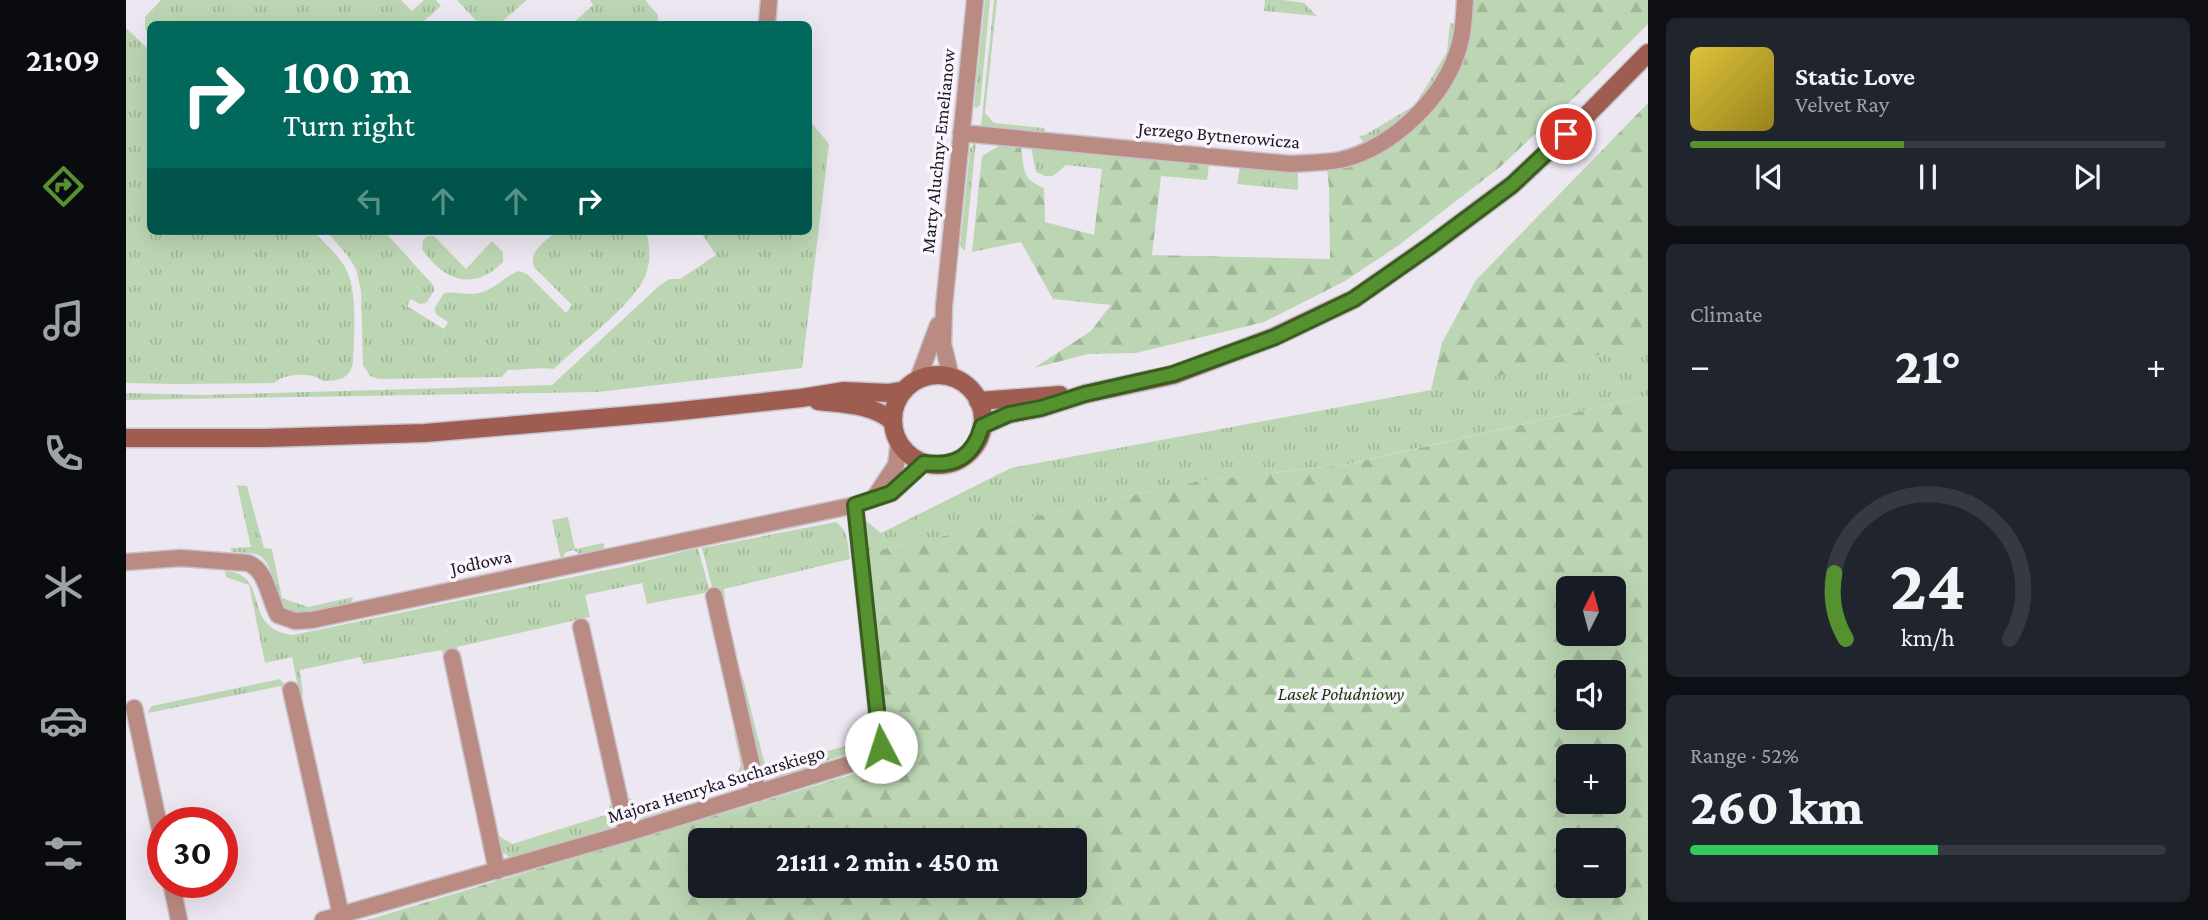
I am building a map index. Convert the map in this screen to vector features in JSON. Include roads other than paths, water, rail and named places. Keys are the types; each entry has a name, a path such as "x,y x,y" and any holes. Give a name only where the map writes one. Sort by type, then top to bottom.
{"main road":[{"path":"982,426 1009,414 1173,374 1275,337 1354,299 1512,185 1648,53"},
{"path":"932,375 951,377 972,390 978,401 982,426 978,441 968,453 955,461 940,465 924,463 912,457 895,436 892,421 897,397 918,379 932,375"},
{"path":"126,438 265,438 425,433 670,412 844,391 902,391"},
{"path":"978,401 1085,394"},
{"path":"801,398 862,406 885,415 892,421"}],"street":[{"path":"766,21 769,0"},
{"name":"Marty Aluchny-Emelianow","path":"951,377 943,344 944,306 975,0"},
{"name":"Jerzego Bytnerowicza","path":"961,133 1291,164 1343,159 1400,130 1427,106 1449,70 1460,45 1465,0"},
{"name":"Marty Aluchny-Emelianow","path":"918,379 936,335 944,306"},
{"path":"874,499 895,465 899,442"},
{"name":"Jodłowa","path":"126,562 181,558 248,563 260,572 278,615 295,621 325,617 855,505 891,493 924,463"},
{"name":"Majora Henryka Sucharskiego","path":"323,920 626,833 876,756 879,752 879,728 855,505"},
{"path":"714,596 758,793"},
{"path":"582,627 626,833"},
{"path":"452,657 497,871"},
{"path":"291,690 341,915"},
{"path":"134,708 155,807"},
{"path":"174,898 178,920"}],"park label":[{"name":"Lasek Południowy","path":"1341,693"}]}
